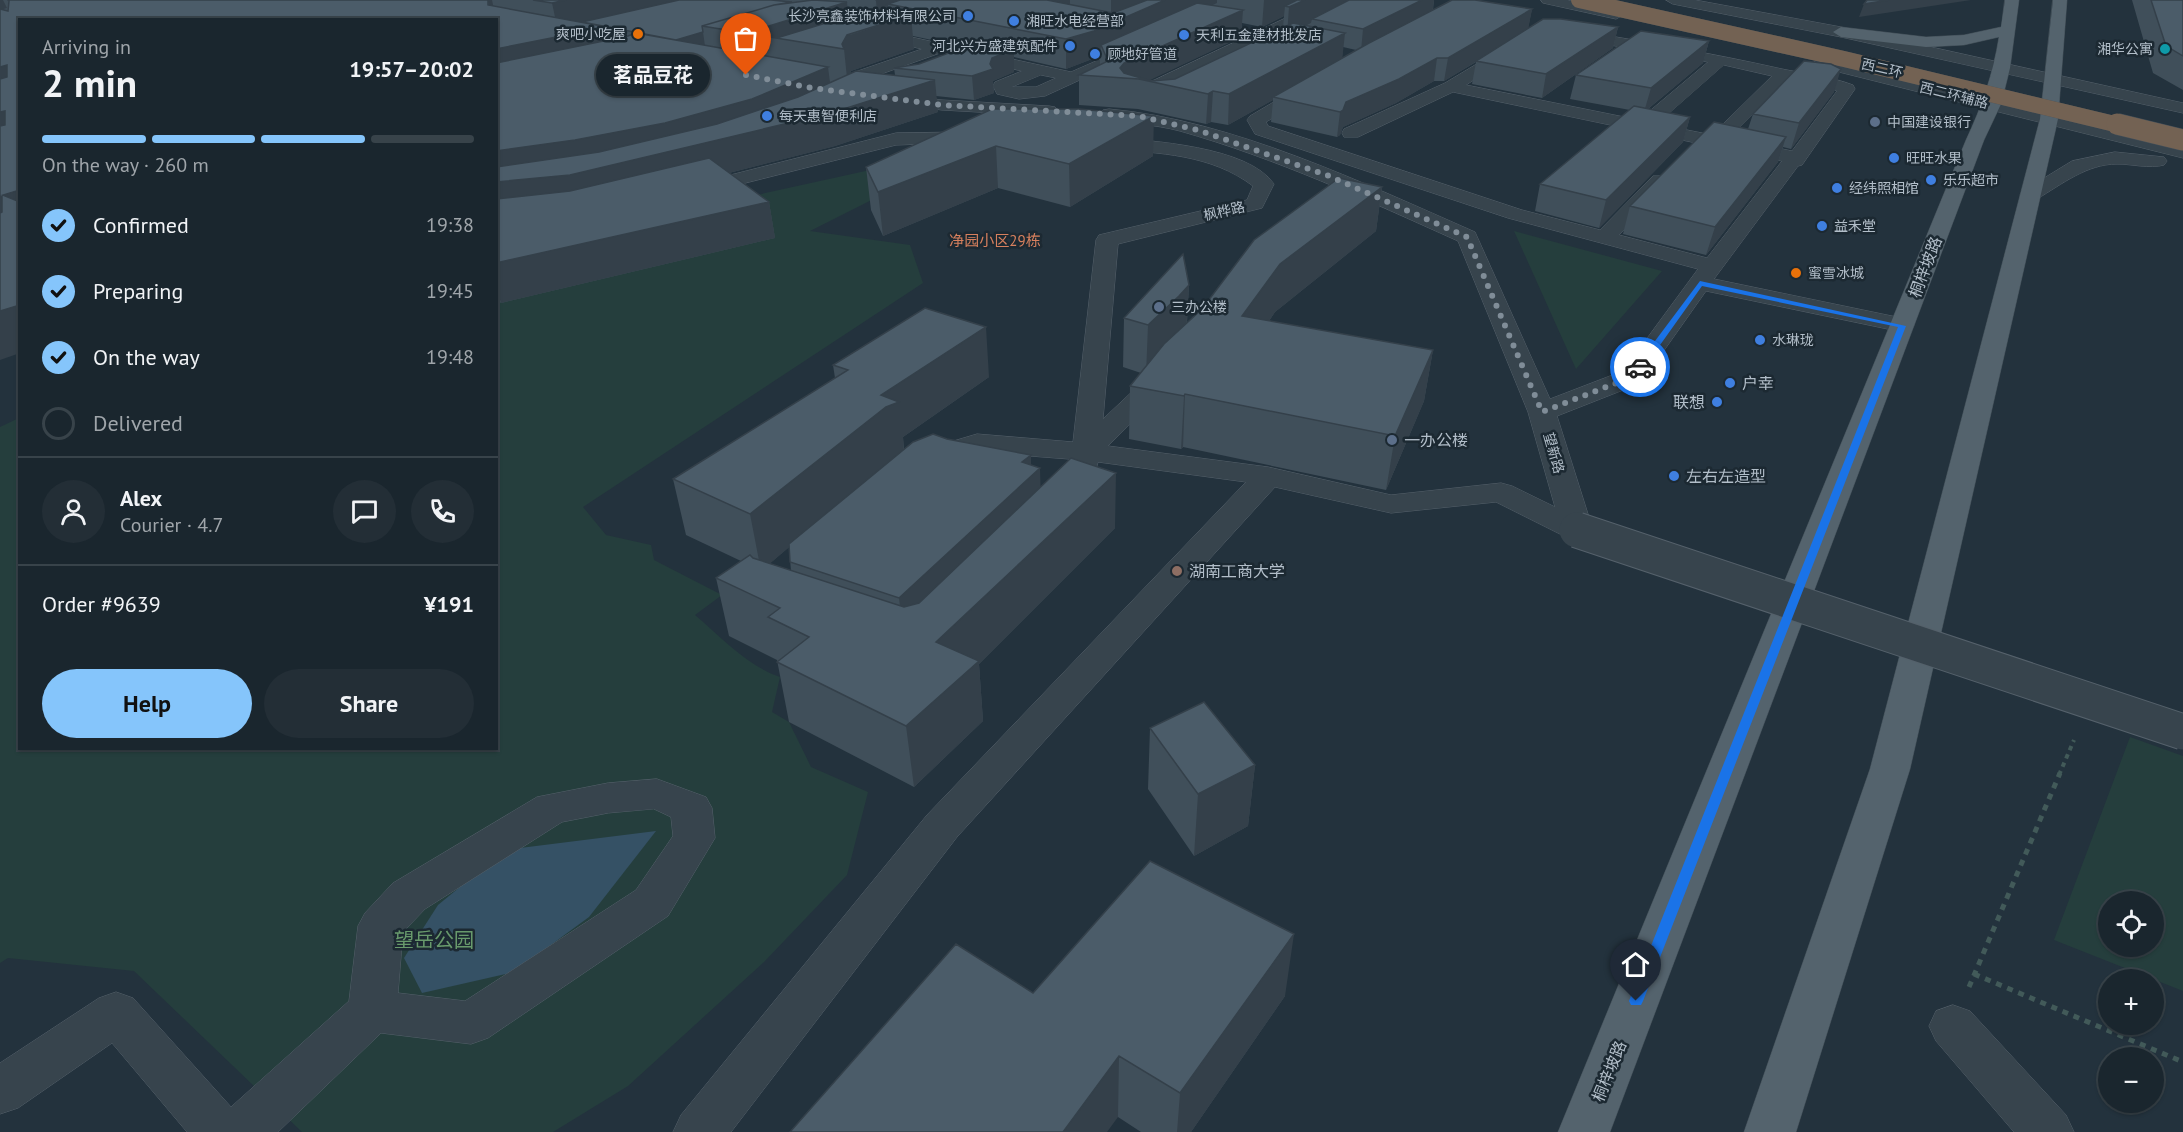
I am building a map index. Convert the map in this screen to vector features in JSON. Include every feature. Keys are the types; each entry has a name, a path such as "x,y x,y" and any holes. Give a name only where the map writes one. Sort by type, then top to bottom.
{"highway":[{"name":"西二环","path":"1579,0 1844,59 2183,140"},
{"name":"西二环","path":"1627,0 1898,59 2183,125"}],"main road":[{"name":"桐梓坡路","path":"1584,1132 1975,140 1992,104 2002,68 2012,0"},
{"path":"1770,1132 1890,769 2049,119 2060,0"},
{"path":"1841,32 1926,42 1964,40 2008,30"}],"street":[{"path":"1159,103 1131,98 1335,0"},
{"name":"西二环辅路","path":"1548,0 1992,104 2183,152"},
{"path":"1673,0 1841,32 2183,108"},
{"path":"855,36 886,28 939,48 982,49 1039,70 1073,77"},
{"path":"1238,29 1263,34 1288,43"},
{"path":"1542,412 1632,377 1706,274 1792,161 1797,158 1847,89 1828,81 1784,74 1721,59 1557,33"},
{"path":"1039,70 1001,86 1003,90 1019,93 1039,92 1153,40"},
{"path":"1351,134 1451,87 1525,40"},
{"path":"1616,56 1634,44"},
{"path":"905,83 888,86 856,81 858,77 939,48"},
{"path":"945,69 982,49"},
{"path":"1643,126 1721,59"},
{"path":"1602,239 1681,159 1709,140 1784,74"},
{"path":"1328,78 1256,120 1261,130 1706,274 1902,326"},
{"path":"1451,87 1797,158"},
{"path":"1545,106 1563,94"},
{"path":"850,95 942,105 1069,112"},
{"name":"望新路","path":"1092,114 1138,116 1198,130 1329,176 1467,237 1542,412 1577,530"},
{"path":"1603,137 1620,122"},
{"path":"670,196 896,139 997,139"},
{"name":"枫桦路","path":"1086,452 1107,240 1255,204 1264,184 1248,170 1210,157 1155,148 1090,142"},
{"path":"2030,195 2079,165 2088,163 2115,158 2183,164"},
{"path":"1345,206 1373,195"},
{"path":"1515,214 1532,199"},
{"path":"1043,520 1076,488 1086,452 1179,361"},
{"path":"903,468 947,450 977,443 1086,452 1268,476 1391,504 1501,492 1577,530 2183,732"},
{"path":"699,1132 942,826 1268,476"},
{"path":"241,1132 372,1011 381,926 409,896 552,808 608,798 657,794 691,808 694,838 652,903 471,1023 372,1011"},
{"path":"0,1091 116,1013 220,1132"},
{"path":"1953,1026 2048,1132"}],"path":[{"path":"1953,1026 2079,729"},
{"path":"1974,974 2183,1062"}],"green space":[{"name":"望岳公园","path":"979,146 810,231 910,245 923,283 583,507 606,535 651,545 654,560 722,595 695,615 745,658 780,677 772,712 789,722 811,767 868,792 847,875 764,962 628,1086 553,1132 302,1132 134,971 8,958 0,963 0,427 18,418 18,750 498,750 498,222 598,230"},
{"path":"1514,231 1662,271 1576,369"},
{"path":"2130,737 2183,756 2183,991 2164,983 2164,969 2127,969 2054,940"}],"water":[{"path":"656,831 589,917 514,972 422,993 404,958 438,905 505,850"}],"building":[{"path":"488,0 488,5 607,27 498,49 498,18 18,18 18,191 3,195 18,201 18,306 0,311 2,196 0,197 0,126 5,125 5,111 0,112 0,79 7,77 7,65 0,67 0,9 8,11 9,1"},
{"path":"533,0 566,0 552,3"},
{"path":"679,0 792,2 702,26 703,32 676,40 582,22"},
{"path":"813,0 847,2 766,27 763,31 765,36 780,37 875,8 911,15 847,35 842,44 844,49 702,26 774,5"},
{"path":"900,0 1047,0 1113,13 1147,0 1165,0 1094,31 1066,39 888,4"},
{"path":"1297,0 1305,0 1289,7 1285,6"},
{"path":"1349,0 1422,0 1363,29 1312,19"},
{"path":"1452,0 1475,0 1532,9 1448,58 1437,58 1399,79 1346,102 1340,112 1273,97 1369,43"},
{"path":"1867,0 1889,0 1864,4"},
{"path":"2151,0 2183,0 2183,56 2166,46"},
{"path":"1197,3 1243,10 1124,63 1120,68 1124,73 1151,81 1175,79 1293,23 1345,33 1229,94 1213,91 1208,94 1139,79 1079,75 1108,61 1101,45"},
{"path":"1543,19 1561,19 1618,27 1546,74 1476,61"},
{"path":"1641,31 1709,41 1651,88 1576,75"},
{"path":"636,33 828,67 752,99 665,123 575,140 498,151 498,63"},
{"path":"978,42 1014,49 992,58 990,64 993,69 972,76 894,68 919,64"},
{"path":"1804,61 1831,64 1841,69 1799,123 1753,114"},
{"path":"856,71 935,80 831,113 570,175 498,182 498,167 599,152 717,124 798,97"},
{"path":"1634,106 1690,117 1606,200 1540,184"},
{"path":"992,109 1079,109 1154,116 1069,164 996,146 878,192 866,167"},
{"path":"1714,122 1786,137 1715,227 1630,206"},
{"path":"709,158 769,202 498,263 498,199 570,191"},
{"path":"1339,178 1382,187 1280,264 1242,316 1433,350 1395,436 1185,394 1184,396 1130,386 1164,344 1202,309 1254,240"},
{"path":"1183,254 1189,285 1179,296 1148,325 1124,318"},
{"path":"925,308 986,327 881,395 899,402 886,407 750,514 673,479 848,370 833,365"},
{"path":"933,434 947,439 1031,455 1022,462 1040,468 899,598 790,562 789,544 913,442"},
{"path":"1071,458 1116,473 936,642 979,661 906,726 777,662 809,637 768,617 780,608 716,578 750,555 753,558 904,607 919,603"},
{"path":"1204,702 1255,765 1198,794 1150,728"},
{"path":"1150,861 1294,934 1180,1093 1119,1056 1063,1132 790,1132 956,944 1033,993"}],"way so far":[{"path":"746,75 812,88 942,105 1138,116 1198,130 1329,176 1467,237 1542,412 1632,377 1640,367"}],"place":[{"name":"长沙亮鑫装饰材料有限公司","path":"968,16"},
{"name":"湘旺水电经营部","path":"1014,21"},
{"name":"爽吧小吃屋","path":"638,34"},
{"name":"天利五金建材批发店","path":"1184,35"},
{"name":"河北兴方盛建筑配件","path":"1070,46"},
{"name":"湘华公寓","path":"2165,49"},
{"name":"顾地好管道","path":"1095,54"},
{"name":"茗品豆花","path":"746,75"},
{"name":"每天惠智便利店","path":"767,116"},
{"name":"中国建设银行","path":"1875,122"},
{"name":"旺旺水果","path":"1894,158"},
{"name":"乐乐超市","path":"1931,180"},
{"name":"经纬照相馆","path":"1837,188"},
{"name":"益禾堂","path":"1822,226"},
{"name":"蜜雪冰城","path":"1796,273"},
{"name":"三办公楼","path":"1159,307"},
{"name":"水琳珑","path":"1760,340"},
{"name":"户幸","path":"1730,383"},
{"name":"联想","path":"1717,402"},
{"name":"一办公楼","path":"1392,440"},
{"name":"左右左造型","path":"1674,476"},
{"name":"湖南工商大学","path":"1177,571"}],"district":[{"name":"净园小区29栋","path":"995,241"}],"route":[{"path":"1636,1001 1902,326 1700,283 1640,367"}]}
